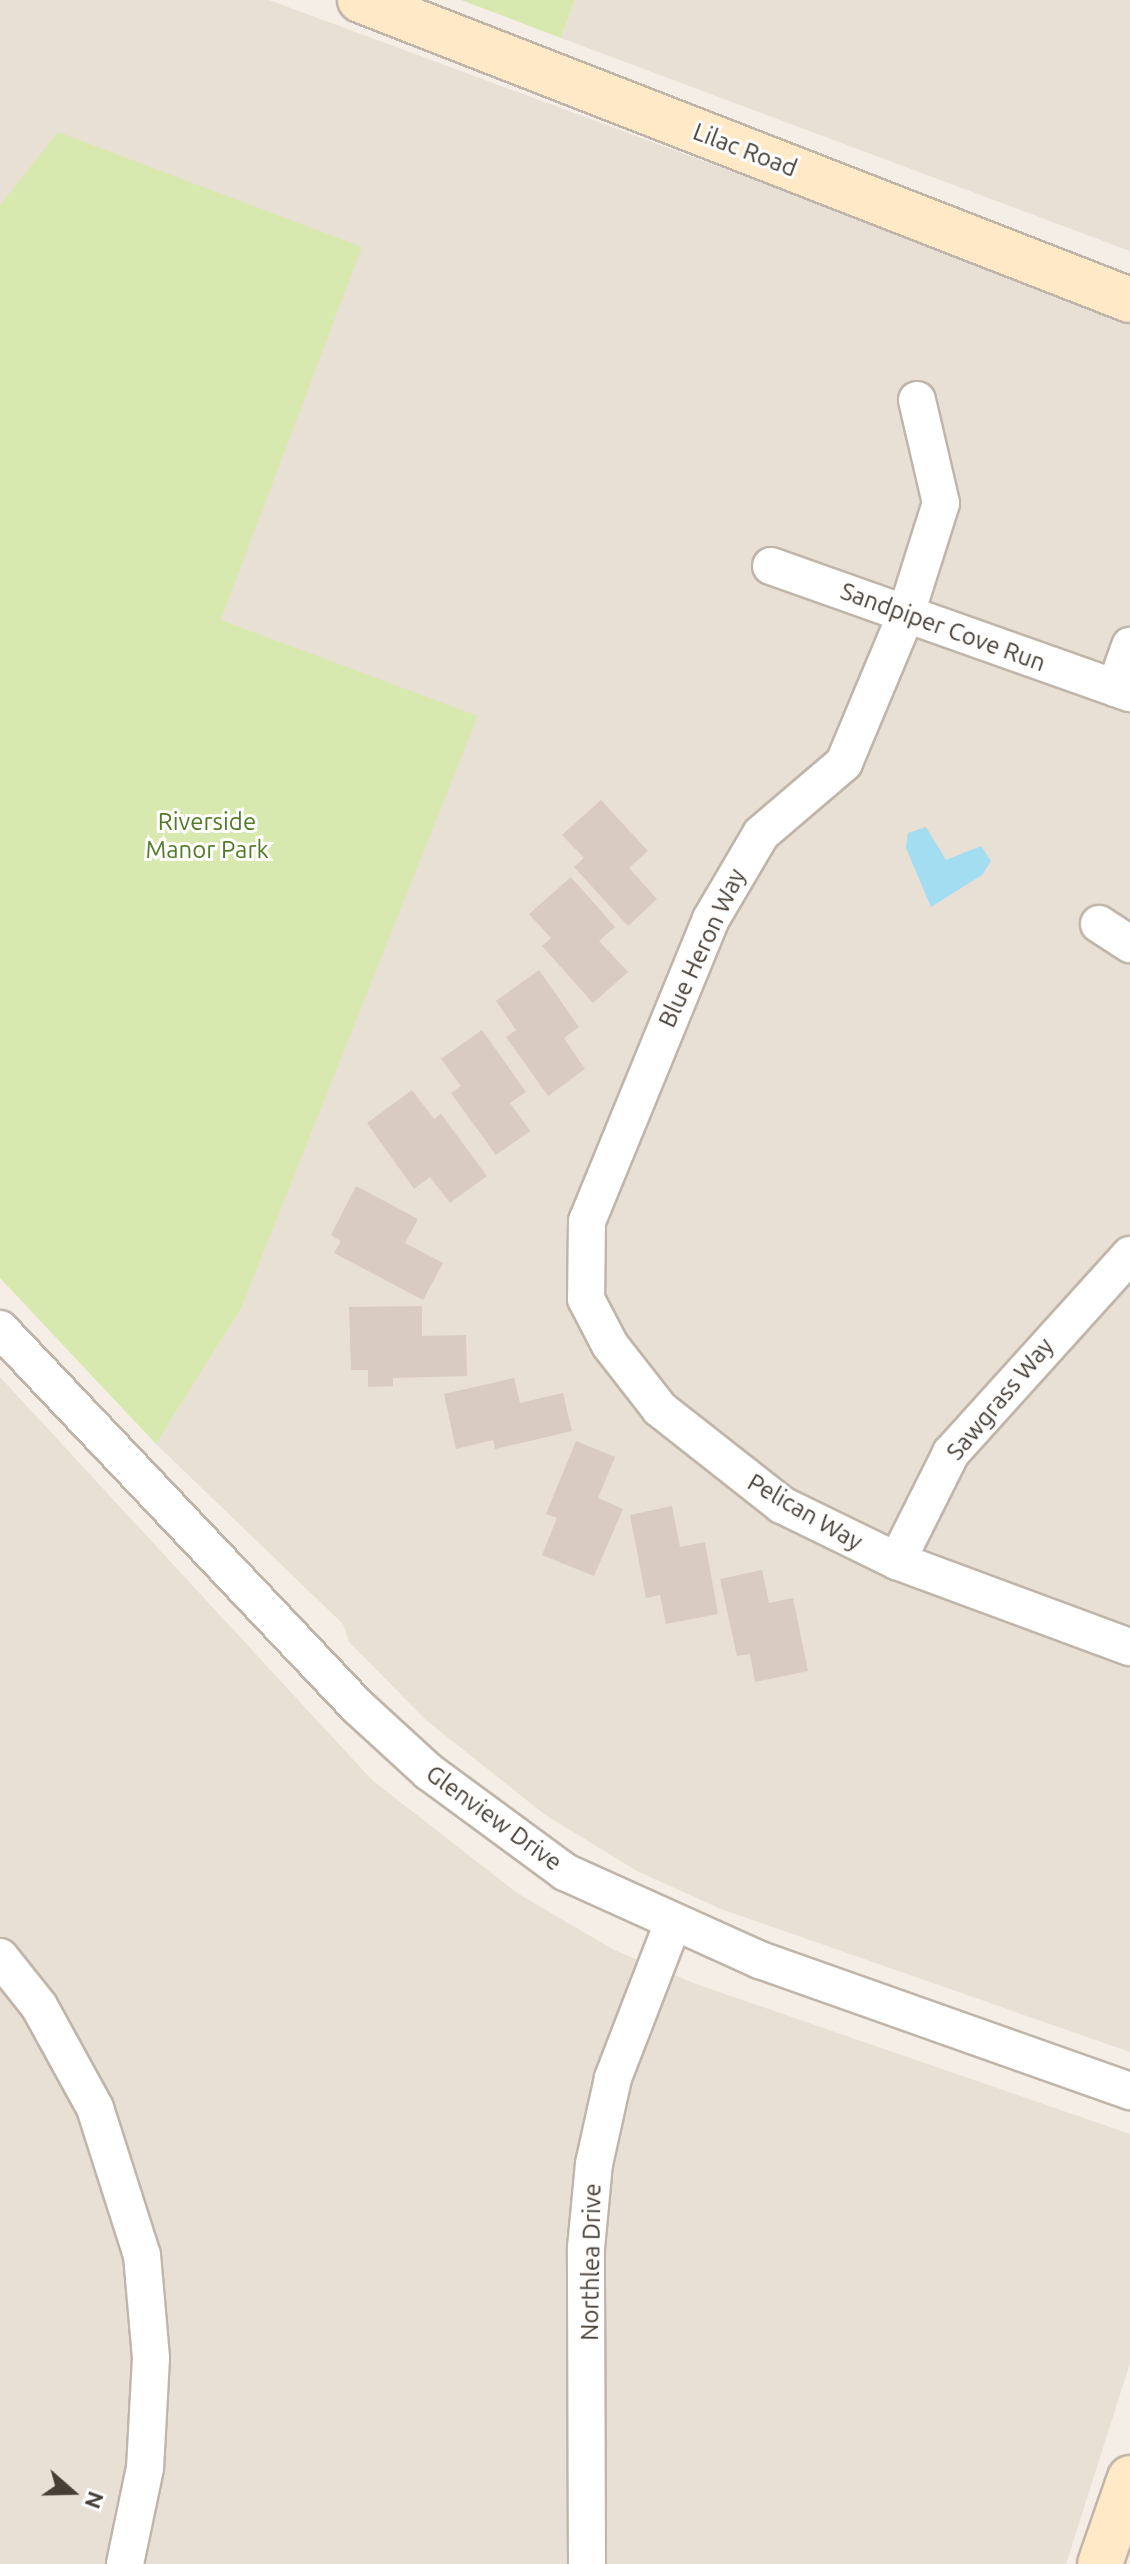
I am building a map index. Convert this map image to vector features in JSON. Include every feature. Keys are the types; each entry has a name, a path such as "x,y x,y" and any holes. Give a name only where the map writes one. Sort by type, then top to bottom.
{"street":[{"name":"Lilac Road","path":"360,0 1130,300"},
{"name":"Blue Heron Way","path":"583,1258 604,1172 711,919 761,834 844,763 905,617 941,503 917,400"},
{"name":"Sandpiper Cove Run","path":"771,566 905,617 1123,690 1130,646"},
{"path":"1099,924 1130,944"},
{"name":"Sawgrass Way","path":"897,1561 951,1453 1130,1255"},
{"name":"Pelican Way","path":"583,1258 586,1299 610,1345 660,1409 782,1505 897,1561 1130,1647"},
{"name":"Glenview Drive","path":"0,1329 358,1707 429,1772 565,1872 672,1925 1130,2091"},
{"name":"Northlea Drive","path":"587,2564 586,2248 594,2164 613,2078 672,1925"},
{"path":"0,1957 39,2006 95,2108 142,2255 150,2374 145,2468 125,2564"},
{"path":"1100,2564 1130,2478"}],"shaded area":[{"path":"0,0 269,0 1130,319 1130,2052 721,1909 637,1871 544,1814 426,1720 349,1642 343,1624 156,1444 242,1307 477,717 221,620 361,247 0,205"},
{"path":"575,0 1130,0 1130,251 561,38"},
{"path":"0,1377 372,1780 517,1893 614,1950 696,1984 1130,2134 1130,2363 1066,2564 0,2564"}],"green space":[{"path":"461,0 575,0 561,38"},
{"name":"Riverside Manor Park","path":"58,132 362,247 221,620 478,716 242,1307 156,1444 0,1278 0,205"}],"water":[{"path":"926,827 946,860 981,846 991,861 982,875 931,907 906,848 908,833"}],"building":[{"path":"601,800 648,851 629,868 657,899 628,926 574,867 584,858 562,835"},
{"path":"571,877 615,927 599,941 628,972 593,1003 542,946 551,938 529,914"},
{"path":"539,970 579,1027 564,1038 585,1069 548,1096 506,1037 516,1030 496,1001"},
{"path":"482,1030 526,1092 510,1103 530,1131 496,1155 451,1093 461,1086 441,1059"},
{"path":"412,1090 434,1119 441,1114 487,1176 450,1203 430,1177 414,1189 367,1123"},
{"path":"356,1186 418,1219 405,1243 443,1263 423,1300 334,1253 341,1241 331,1235"},
{"path":"422,1306 422,1336 466,1335 467,1376 393,1378 393,1386 368,1387 368,1370 351,1370 349,1307"},
{"path":"514,1378 520,1403 563,1393 572,1431 495,1449 493,1440 456,1449 444,1394"},
{"path":"576,1441 615,1457 598,1498 623,1509 594,1576 542,1555 557,1518 546,1514"},
{"path":"672,1506 680,1547 705,1542 718,1614 666,1624 660,1595 646,1598 630,1515"},
{"path":"762,1570 769,1603 793,1598 808,1671 755,1682 750,1654 737,1656 720,1579"}]}
